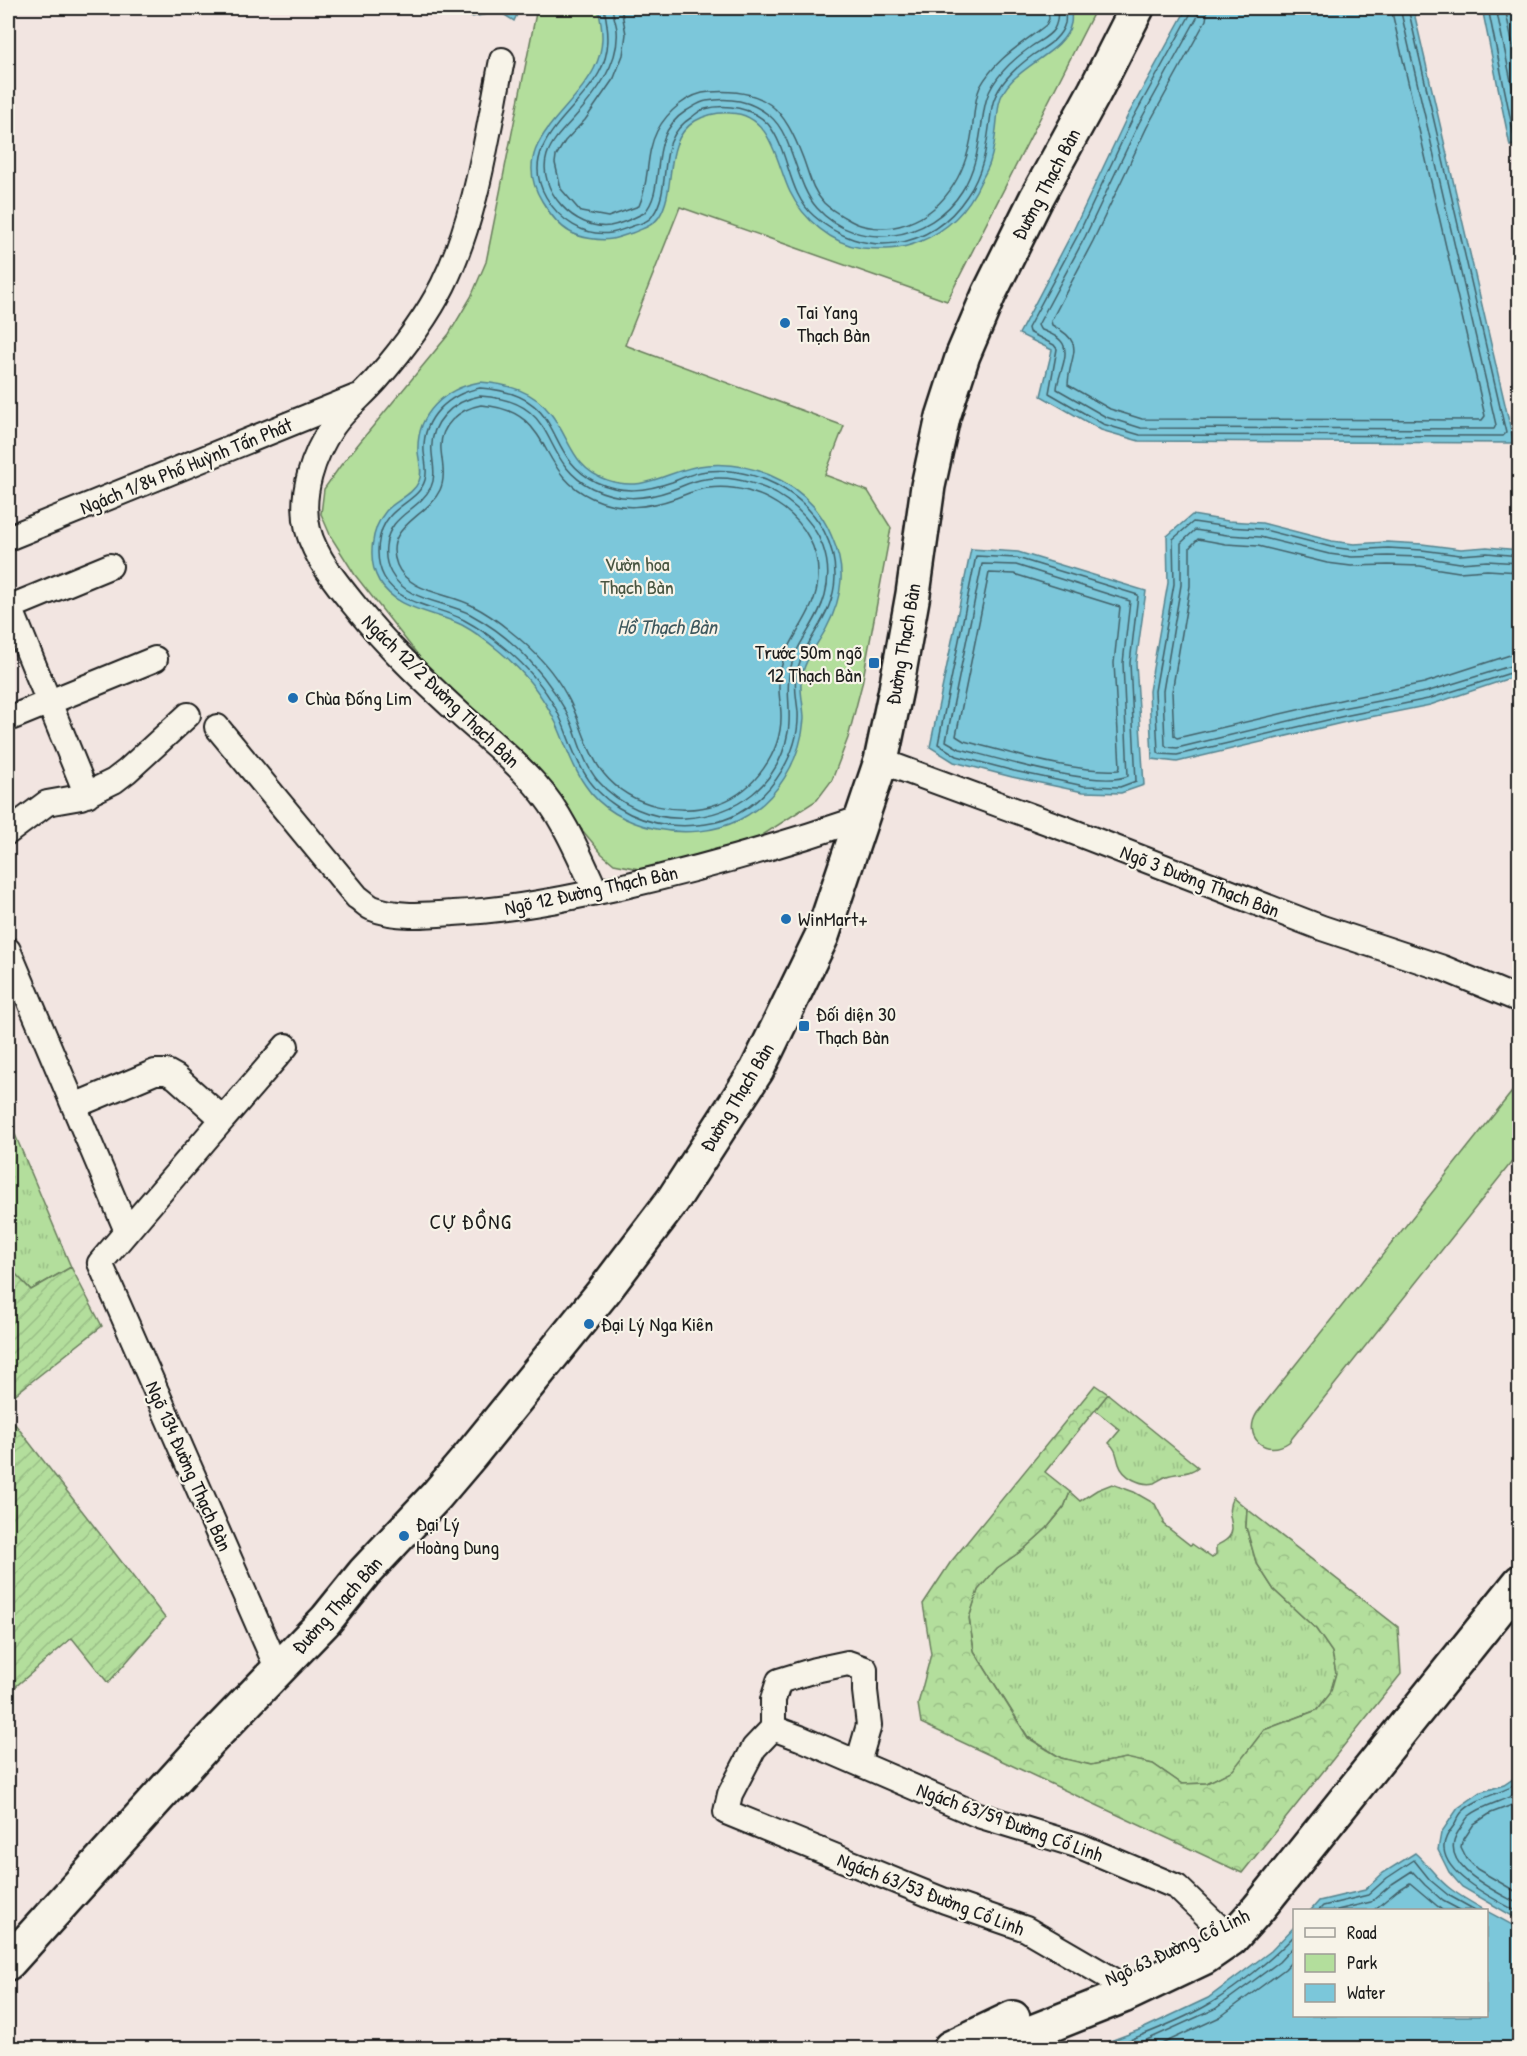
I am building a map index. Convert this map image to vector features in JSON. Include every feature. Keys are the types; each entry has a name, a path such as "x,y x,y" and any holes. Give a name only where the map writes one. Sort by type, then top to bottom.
{"main road":[{"name":"Đường Thạch Bàn","path":"8,1963 210,1740 326,1620 364,1573 470,1456 604,1291 673,1200 758,1070 822,936 881,761 913,594 928,486 943,417 963,355 989,294 1036,199 1137,8"},
{"name":"Ngõ 63 Đường Cổ Linh","path":"953,2048 1019,2026 1117,1987 1176,1972 1205,1957 1224,1932 1258,1910 1520,1582"},
{"name":"Ngõ 63 Đường Cổ Linh","path":"992,2049 1019,2026"}],"street":[{"name":"Ngách 12/2 Đường Thạch Bàn","path":"502,60 475,192 455,259 427,314 378,378 333,426 322,444 307,487 304,508 309,531 319,554 336,581 398,655 537,786 555,811 596,892"},
{"name":"Ngách 1/84 Phố Huỳnh Tấn Phát","path":"8,538 364,394"},
{"path":"87,795 9,607 110,566"},
{"path":"8,719 155,659"},
{"path":"8,832 47,803 87,795 114,781 188,715"},
{"name":"Ngõ 12 Đường Thạch Bàn","path":"217,727 357,897 370,907 388,912 410,914 473,912 559,901 725,861 789,843 862,818"},
{"name":"Ngõ 3 Đường Thạch Bàn","path":"881,761 1066,829 1322,928 1443,968 1520,1000"},
{"path":"8,950 127,1231 286,1046"},
{"path":"74,1106 155,1072 167,1072 176,1077 223,1119"},
{"name":"Ngõ 134 Đường Thạch Bàn","path":"127,1231 100,1263 278,1670"},
{"path":"773,1728 772,1700 779,1681 848,1663 866,1669 865,1690 869,1725 858,1763"},
{"name":"Ngách 63/59 Đường Cổ Linh","path":"773,1728 800,1737 978,1815 1080,1846 1178,1887 1224,1932"},
{"name":"Ngách 63/53 Đường Cổ Linh","path":"773,1728 754,1748 730,1794 726,1812 945,1901 1026,1929 1117,1987"}],"green space":[{"name":"Vườn hoa Thạch Bàn","path":"537,8 1096,8 947,301 680,207 625,345 844,426 825,475 868,491 891,528 862,684 848,738 832,780 817,800 758,838 644,870 614,864 602,854 524,760 458,700 425,664 355,575 331,537 321,514 324,489 341,465 449,334 471,297 486,262"},
{"path":"1519,1083 1519,1153 1289,1442 1272,1448 1259,1442 1252,1430 1257,1413"},
{"path":"8,1118 71,1267 31,1290 8,1266"},
{"path":"8,1266 31,1290 71,1267 102,1326 8,1400"},
{"path":"1095,1385 1108,1394 1045,1472 1070,1492 1064,1507 1047,1528 1024,1549 997,1568 978,1590 969,1618 974,1651 1028,1738 1061,1758 1091,1765 1126,1758 1153,1764 1182,1784 1207,1783 1233,1770 1264,1730 1317,1710 1330,1694 1336,1673 1332,1652 1316,1629 1274,1590 1256,1562 1246,1527 1247,1509 1398,1627 1401,1674 1242,1873 921,1723 918,1704 931,1654 923,1604 950,1563"},
{"path":"1108,1394 1198,1467 1149,1484 1128,1477 1121,1469 1115,1450 1109,1443 1120,1430 1095,1410"},
{"path":"8,1415 165,1618 108,1683 72,1638 8,1693 8,1632 12,1627 8,1621"},
{"path":"1112,1484 1134,1492 1155,1504 1163,1524 1190,1545 1192,1544 1212,1558 1216,1554 1216,1546 1226,1540 1231,1533 1229,1509 1233,1497 1247,1509 1246,1527 1256,1562 1274,1590 1316,1629 1332,1652 1336,1673 1330,1694 1317,1710 1264,1730 1234,1770 1207,1783 1182,1784 1153,1764 1122,1759 1091,1765 1061,1758 1028,1737 974,1651 969,1618 978,1590 997,1568 1024,1549 1047,1528 1064,1507 1070,1492 1080,1501"}],"water":[{"path":"460,8 520,8 514,21 500,12 471,17"},
{"path":"598,8 1071,8 1071,23 1058,44 1012,80 1004,91 999,104 994,148 989,165 964,210 940,231 919,242 898,248 877,249 851,246 829,236 811,221 790,192 764,131 744,115 730,113 703,117 684,130 674,153 665,205 654,223 632,233 607,240 579,236 562,226 542,201 533,181 532,163 537,146 547,130 584,85 598,61 602,38"},
{"path":"1187,8 1413,8 1514,443 1139,441 1101,430 1041,396 1052,350 1019,334 1073,231 1127,117"},
{"path":"1482,8 1519,8 1519,144 1510,146"},
{"name":"Hồ Thạch Bàn","path":"480,382 520,390 537,400 558,424 579,461 595,475 607,480 634,484 707,465 746,468 782,481 797,491 823,519 838,553 841,580 834,611 802,674 804,719 798,750 775,791 752,812 739,820 720,827 677,832 634,823 615,813 598,801 585,785 576,771 546,704 516,666 472,631 451,620 417,609 396,599 379,581 373,564 374,536 386,511 409,494 419,481 421,471 418,452 422,426 435,405 444,397 467,385"},
{"path":"1192,515 1228,521 1262,523 1332,541 1354,544 1387,542 1461,549 1487,547 1519,550 1519,675 1430,705 1350,721 1177,762 1152,759 1149,691 1168,583 1167,536"},
{"path":"971,549 1018,552 1146,591 1136,663 1144,785 1121,793 1083,792 954,762 930,747"},
{"path":"1519,1775 1519,1920 1462,1887 1449,1872 1438,1850 1441,1833 1458,1808 1481,1792 1504,1785"},
{"path":"1415,1853 1447,1886 1483,1909 1312,1909 1319,1901 1365,1890 1383,1873"},
{"path":"1488,1912 1519,1929 1519,2048 1092,2048 1142,2029 1208,1998 1271,1951 1293,1928 1293,2017 1488,2017"}],"place":[{"name":"Tai Yang Thạch Bàn","path":"785,323"},
{"name":"Trước 50m ngõ 12 Thạch Bàn","path":"874,663"},
{"name":"Chùa Đống Lim","path":"293,698"},
{"name":"WinMart+","path":"786,919"},
{"name":"Đối diện 30 Thạch Bàn","path":"804,1026"},
{"name":"Đại Lý Nga Kiên","path":"589,1324"},
{"name":"Đại Lý Hoàng Dung","path":"404,1536"}],"district":[{"name":"CỰ ĐỒNG","path":"471,1222"}]}
